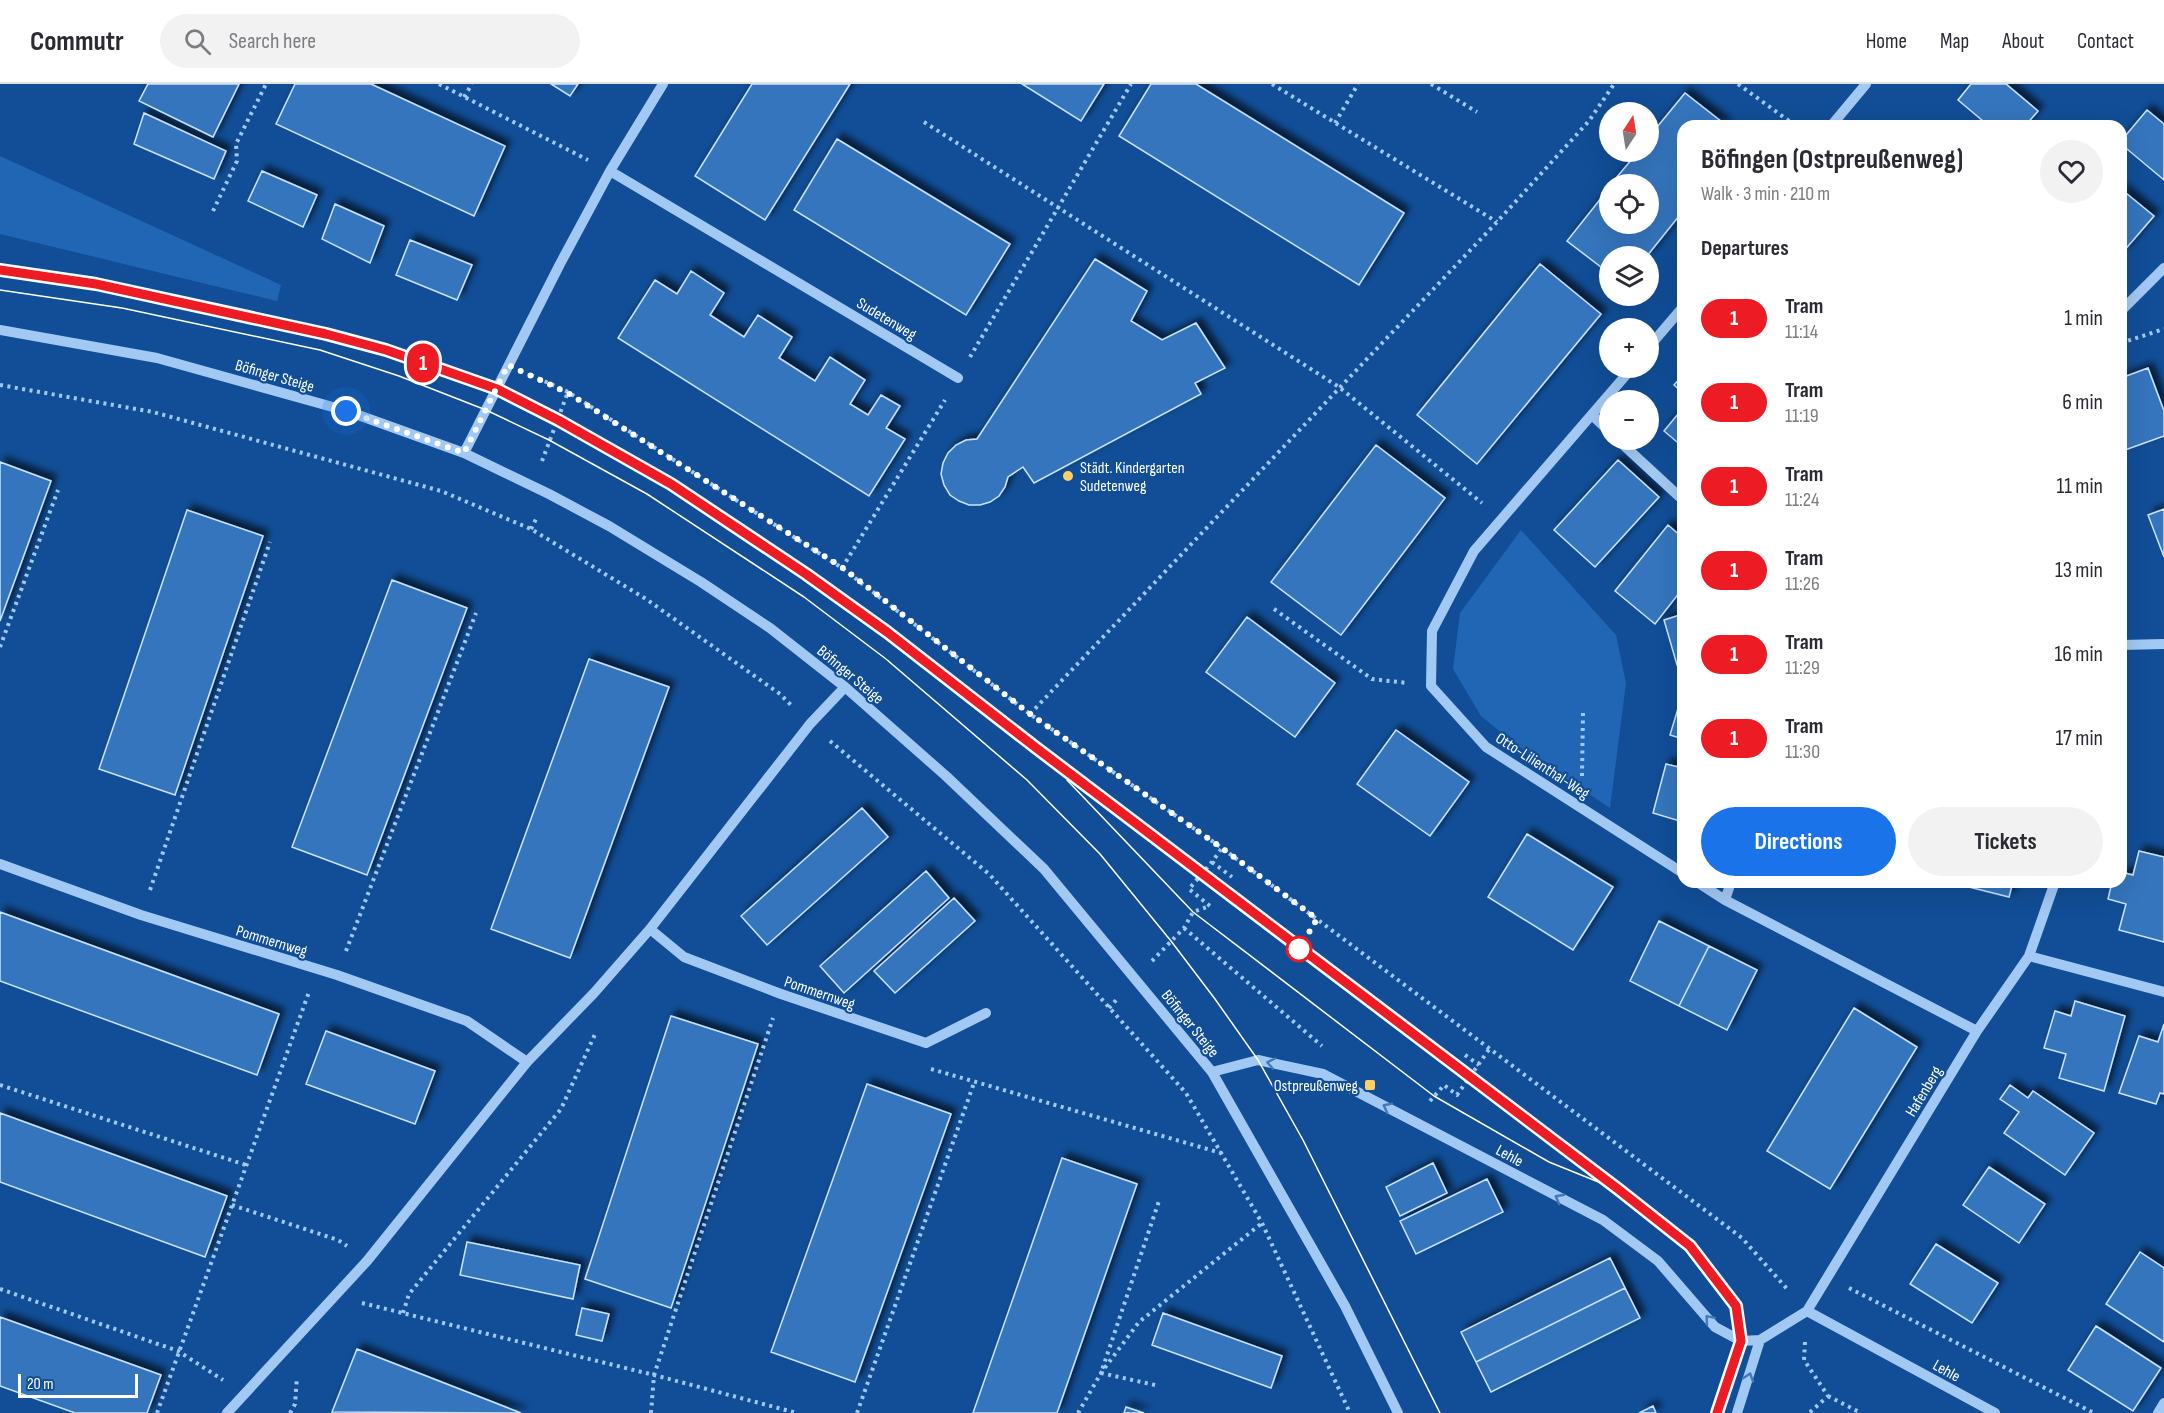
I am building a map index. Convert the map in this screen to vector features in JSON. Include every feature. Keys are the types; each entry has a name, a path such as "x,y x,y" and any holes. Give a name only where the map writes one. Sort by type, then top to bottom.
{"street":[{"path":"464,453 610,171 663,84"},
{"path":"1836,120 1866,84"},
{"name":"Sudetenweg","path":"610,171 958,378"},
{"path":"2127,305 2164,268"},
{"path":"1659,335 1677,314"},
{"name":"Böfinger Steige","path":"0,330 157,358 346,411 464,453 609,526 701,582 770,628 845,687 946,776 1044,870 1212,1072 1345,1306 1398,1413"},
{"path":"1431,686 1432,631 1474,551 1623,378"},
{"path":"1592,415 1599,422"},
{"path":"1629,450 1677,494"},
{"path":"2127,645 2164,644"},
{"name":"Otto-Lilienthal-Weg","path":"1431,686 1486,747 1677,869"},
{"path":"227,1413 367,1261 526,1062 594,993 650,929 810,724 845,687"},
{"name":"Pommernweg","path":"0,864 141,915 337,975 467,1021 526,1062"},
{"path":"1706,888 1725,900 1977,1031"},
{"path":"1725,900 1729,888"},
{"name":"Hafenberg","path":"1807,1311 1977,1031 2030,956 2053,888"},
{"name":"Pommernweg","path":"650,929 684,957 781,994 926,1043 986,1013"},
{"path":"2030,956 2164,992"},
{"name":"Lehle","path":"1212,1072 1258,1060 1323,1074 1603,1221 1658,1261 1715,1327 1741,1341 1760,1340"},
{"path":"1737,1413 1760,1340 1807,1311"},
{"name":"Lehle","path":"1807,1311 1995,1413"},
{"path":"2158,1413 2164,1403"}],"path":[{"path":"213,211 237,161 236,144 266,84"},
{"path":"439,84 610,171"},
{"path":"465,97 472,84"},
{"path":"843,568 1131,84"},
{"path":"1272,84 1497,222"},
{"path":"1335,123 1358,84"},
{"path":"1431,84 1477,112"},
{"path":"1030,714 1497,222 1589,121 1614,84"},
{"path":"1738,84 1788,120"},
{"path":"924,122 1339,387 1501,519"},
{"path":"2127,341 2164,329"},
{"path":"508,365 568,393 843,568 1030,714 1222,848 1742,1239 1807,1311 1804,1360 1828,1396 1861,1413"},
{"path":"0,385 153,412 441,491 531,529 646,599 780,694 810,724 989,874 1186,1093 1262,1223 1350,1413"},
{"path":"531,529 561,470 542,460 568,393"},
{"path":"0,647 58,490"},
{"path":"141,915 270,542"},
{"path":"1274,609 1372,679 1431,686"},
{"path":"337,975 476,613"},
{"path":"1575,804 1582,781 1583,711"},
{"path":"1109,1008 1184,928 1194,912 1210,906 1189,889 1222,848"},
{"path":"1212,862 1232,878"},
{"path":"1184,928 1335,1057 1347,1087"},
{"path":"157,1413 317,969"},
{"path":"403,1313 409,1294 561,1109 607,1007 594,993"},
{"path":"651,1413 654,1375 781,994"},
{"path":"1416,1122 1444,1085 1456,1095 1490,1048"},
{"path":"1465,1055 1479,1065"},
{"path":"857,1413 974,1083 1221,1153"},
{"path":"0,1085 246,1165"},
{"path":"1101,1373 1160,1198"},
{"path":"232,1205 338,1240 367,1261"},
{"path":"1078,1413 1101,1373 1139,1322 1262,1223"},
{"path":"1827,1277 2094,1413"},
{"path":"0,1289 178,1351 245,1394"},
{"path":"336,1294 350,1301 654,1375 797,1413"},
{"path":"1101,1373 1155,1385"},
{"path":"1809,1413 1828,1396"}],"shaded area":[{"path":"0,156 281,285 277,301 0,234"},
{"path":"1521,530 1616,635 1626,683 1610,808 1519,747 1481,716 1453,669 1460,613"}],"building":[{"path":"148,84 239,84 213,137 139,101"},
{"path":"295,84 371,84 505,146 474,216 276,124"},
{"path":"551,84 578,84 570,96"},
{"path":"752,84 850,84 765,220 695,176"},
{"path":"1022,84 1104,84 1081,121"},
{"path":"1151,84 1196,84 1404,213 1359,285 1119,136"},
{"path":"1971,84 2006,84 2038,111 2030,120 1982,120 1958,100"},
{"path":"1685,93 1719,120 1677,120 1677,218 1655,246 1599,246 1599,266 1567,241 1599,201 1599,234 1659,234 1659,174 1619,174 1630,162 1659,162 1659,125"},
{"path":"2147,110 2164,124 2164,180 2127,149 2127,134"},
{"path":"144,113 226,151 214,179 134,144"},
{"path":"837,139 1010,244 966,315 794,210"},
{"path":"262,171 317,195 303,227 248,201"},
{"path":"2127,194 2154,216 2127,247"},
{"path":"335,204 384,226 370,263 322,239"},
{"path":"410,240 472,265 457,300 396,275"},
{"path":"1095,259 1147,291 1131,321 1162,340 1196,323 1225,368 1195,383 1201,394 1034,483 1023,467 1008,477 999,496 990,502 969,505 959,501 950,495 941,474 948,453 956,445 966,440 977,439"},
{"path":"1540,264 1601,314 1477,464 1417,415"},
{"path":"691,271 724,293 710,315 744,337 758,315 792,337 779,358 815,381 830,357 865,380 850,404 868,415 881,395 900,406 886,428 905,439 869,496 618,338 655,280 677,294"},
{"path":"2148,368 2164,411 2164,436 2127,449 2127,376"},
{"path":"1677,415 1677,442 1664,431"},
{"path":"1376,445 1445,498 1341,635 1271,582"},
{"path":"1618,460 1659,497 1595,567 1554,530"},
{"path":"0,462 51,481 0,621"},
{"path":"2164,509 2164,557 2148,515"},
{"path":"187,510 263,536 175,795 99,769"},
{"path":"1668,525 1677,533 1677,596 1655,624 1615,591"},
{"path":"392,580 467,608 367,875 292,847"},
{"path":"1677,616 1677,665 1664,620"},
{"path":"1247,617 1335,683 1295,737 1206,672"},
{"path":"589,659 669,687 570,958 491,929"},
{"path":"1677,712 1677,737 1670,735"},
{"path":"1396,730 1469,782 1430,836 1357,784"},
{"path":"1666,764 1677,767 1677,820 1653,813"},
{"path":"862,808 888,837 767,945 741,916"},
{"path":"1527,834 1613,887 1573,950 1488,897"},
{"path":"2139,851 2164,857 2164,942 2119,930 2126,904 2108,899 2111,888 2127,888 2127,874 2133,875"},
{"path":"926,871 949,898 844,993 820,966"},
{"path":"1973,888 2011,888 2009,897"},
{"path":"954,898 975,921 895,993 874,971"},
{"path":"0,912 279,1014 257,1075 0,981"},
{"path":"1659,921 1709,946 1679,1006 1630,981"},
{"path":"1709,946 1757,970 1727,1030 1679,1006"},
{"path":"2075,1001 2125,1016 2104,1091 2059,1078 2066,1054 2044,1048 2055,1011 2071,1016"},
{"path":"1854,1008 1917,1047 1830,1189 1767,1151"},
{"path":"671,1016 758,1044 671,1308 585,1279"},
{"path":"2164,1024 2164,1094 2160,1093 2156,1104 2119,1093 2139,1036 2158,1042"},
{"path":"326,1031 435,1071 415,1124 306,1084"},
{"path":"867,1084 951,1114 855,1382 771,1352"},
{"path":"2010,1085 2028,1098 2033,1091 2094,1133 2065,1175 2004,1133 2019,1112 2000,1099"},
{"path":"0,1113 227,1196 205,1257 0,1182"},
{"path":"1062,1158 1137,1184 1057,1413 973,1413"},
{"path":"1433,1163 1447,1193 1400,1216 1386,1187"},
{"path":"1989,1167 2045,1204 2019,1243 1963,1205"},
{"path":"1487,1179 1503,1212 1416,1254 1400,1221"},
{"path":"467,1242 580,1265 573,1299 460,1275"},
{"path":"1936,1244 1998,1283 1972,1323 1910,1284"},
{"path":"2140,1252 2164,1268 2164,1342 2106,1304"},
{"path":"1610,1258 1625,1288 1476,1362 1461,1332"},
{"path":"1625,1288 1640,1318 1491,1392 1476,1362"},
{"path":"582,1308 609,1314 602,1341 576,1335"},
{"path":"1163,1313 1282,1356 1271,1388 1152,1345"},
{"path":"0,1317 161,1375 147,1413 75,1413 0,1386"},
{"path":"2096,1326 2161,1368 2133,1411 2068,1370"},
{"path":"357,1349 521,1413 332,1412"},
{"path":"1653,1406 1656,1413 1639,1413"},
{"path":"1126,1407 1144,1413 1124,1413"}],"tram line":[{"path":"0,270 96,283 326,334 386,350 497,389 558,420 671,484 806,574 887,632 1690,1246 1736,1306 1741,1341 1717,1413"},
{"name":"1","path":"0,270 96,284 195,304 386,350 497,389 558,420 671,484 806,574 887,632 1690,1246 1736,1306 1741,1341 1717,1413"},
{"path":"0,290 122,308 320,350 399,376 486,410 549,440 647,494 804,597 886,659 1027,780 1100,854 1215,999 1258,1060 1303,1140 1440,1413"},
{"path":"1067,780 1193,912 1434,1096 1549,1162 1601,1183"}],"place":[{"name":"Städt. Kindergarten Sudetenweg","path":"1068,476"},
{"name":"Ostpreußenweg","path":"1370,1085"}],"route":[{"path":"346,411 464,453 508,365 568,393 843,568 1030,714 1222,848 1317,919 1299,949"}]}
